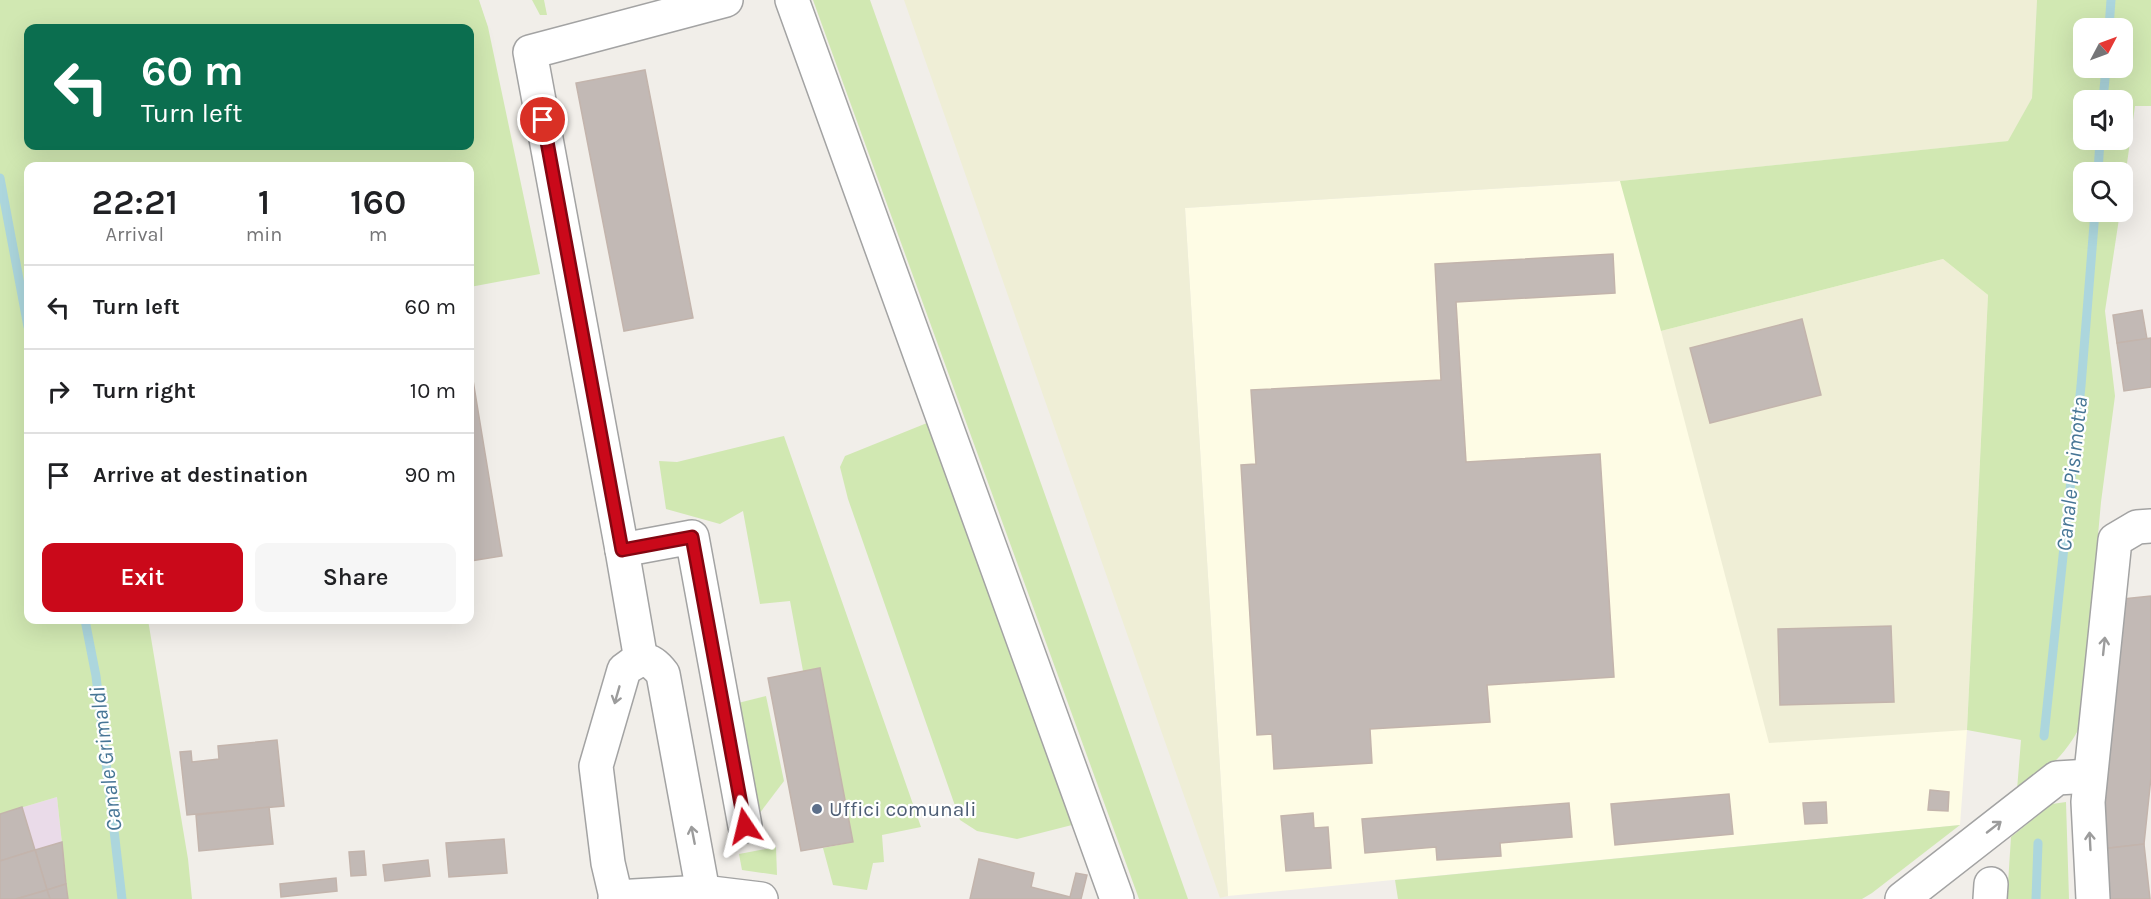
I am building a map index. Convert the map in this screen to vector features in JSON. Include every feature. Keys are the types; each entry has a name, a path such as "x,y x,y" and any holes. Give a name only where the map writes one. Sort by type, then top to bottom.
{"lane":[{"path":"641,660 530,52 726,0"},
{"path":"792,0 1117,899"},
{"path":"2093,899 2088,802 2115,540 2137,527 2151,526"},
{"path":"622,550 692,537 745,826"},
{"path":"703,892 663,674 657,666 641,660 624,670 596,766 608,863 616,898 703,892 761,899"},
{"path":"1902,899 2057,778 2090,776"}],"shaded area":[{"path":"2009,141 1988,295 1967,730 1960,825 1228,896 1185,208 1620,181"},
{"path":"57,797 68,899 0,899 0,814"}],"green space":[{"path":"0,0 479,0 488,27 540,274 474,286 474,162 24,162 24,624 149,624 188,859 192,899 68,899 57,797 0,814"},
{"path":"532,0 544,0 547,15 540,15"},
{"path":"813,0 870,0 1188,899 1139,899"},
{"path":"904,0 2037,0 2032,98 2009,141 1620,181 1185,208 1228,896 1220,898"},
{"path":"2037,0 2151,0 2151,106 2135,106 2133,120 2133,90 2073,90 2073,150 2129,150 2127,162 2073,162 2073,222 2118,222 2105,311 2115,396 2101,502 2081,724 2055,762 2017,790 2021,740 1967,730 1988,295 1943,259 1661,331 1620,181 2008,141 2032,98"},
{"path":"1943,259 1988,295 1967,730 1769,743 1661,331"},
{"path":"927,423 1072,825 1017,839 977,831 960,820 848,499 840,467 845,456"},
{"path":"784,436 921,827 882,835 884,862 873,863 867,890 833,885 823,848 853,842 803,671 790,601 760,604 743,511 720,524 666,509 659,461 677,462"},
{"path":"766,696 784,781 759,814 738,703"},
{"path":"2066,802 2069,899 2007,899 2011,837 2052,804"},
{"path":"1960,825 1862,899 1398,899 1395,880"},
{"path":"776,847 777,875 742,870 739,854"}],"building":[{"path":"645,70 693,318 624,331 576,83"},
{"path":"1613,254 1615,293 1456,302 1466,462 1600,454 1614,677 1487,685 1490,722 1370,729 1372,763 1274,769 1272,734 1257,735 1241,465 1256,464 1251,390 1441,380 1435,264"},
{"path":"2142,310 2147,339 2117,343 2113,315"},
{"path":"1802,319 1821,395 1710,423 1690,348"},
{"path":"2151,338 2151,387 2124,391 2117,343"},
{"path":"474,386 502,556 474,560"},
{"path":"2151,596 2151,777 2144,844 2101,849 2123,599"},
{"path":"1891,626 1894,702 1780,705 1778,629"},
{"path":"820,668 853,842 801,851 768,678"},
{"path":"277,740 284,806 187,815 180,752 191,751 192,762 219,759 218,746"},
{"path":"1930,790 1949,792 1948,811 1928,810"},
{"path":"1729,794 1733,834 1615,845 1611,804"},
{"path":"1826,802 1827,823 1805,824 1803,803"},
{"path":"1569,803 1572,837 1500,843 1501,856 1437,860 1436,847 1365,853 1362,819"},
{"path":"22,807 35,850 0,861 0,814"},
{"path":"269,807 273,844 199,851 196,815"},
{"path":"1313,813 1314,828 1328,827 1331,868 1286,871 1281,816"},
{"path":"504,839 507,873 449,877 446,843"},
{"path":"62,842 66,884 47,890 35,850"},
{"path":"2144,844 2150,899 2106,899 2101,849"},
{"path":"35,850 47,890 16,899 0,899 0,861"},
{"path":"364,851 366,875 351,876 349,852"},
{"path":"979,859 1034,873 1031,887 1070,897 1076,873 1087,875 1081,899 970,899"},
{"path":"428,860 430,876 385,881 383,865"},
{"path":"336,878 337,891 281,897 280,884"},
{"path":"66,884 68,899 50,899 47,890"},
{"path":"47,890 50,899 16,899"}],"waterway":[{"name":"Canale Pisimotta","path":"2110,18 2111,0"},
{"name":"Canale Pisimotta","path":"2104,90 2105,78"},
{"name":"Canale Pisimotta","path":"2099,150 2099,162"},
{"name":"Canale Grimaldi","path":"0,178 24,306"},
{"name":"Canale Pisimotta","path":"2044,736 2081,386 2094,222"},
{"name":"Canale Grimaldi","path":"86,624 96,676 122,899"},
{"name":"Canale Pisimotta","path":"2036,899 2038,843"}],"place":[{"name":"Uffici comunali","path":"817,809"}],"route":[{"path":"543,120 622,550 692,537 745,826"}]}
